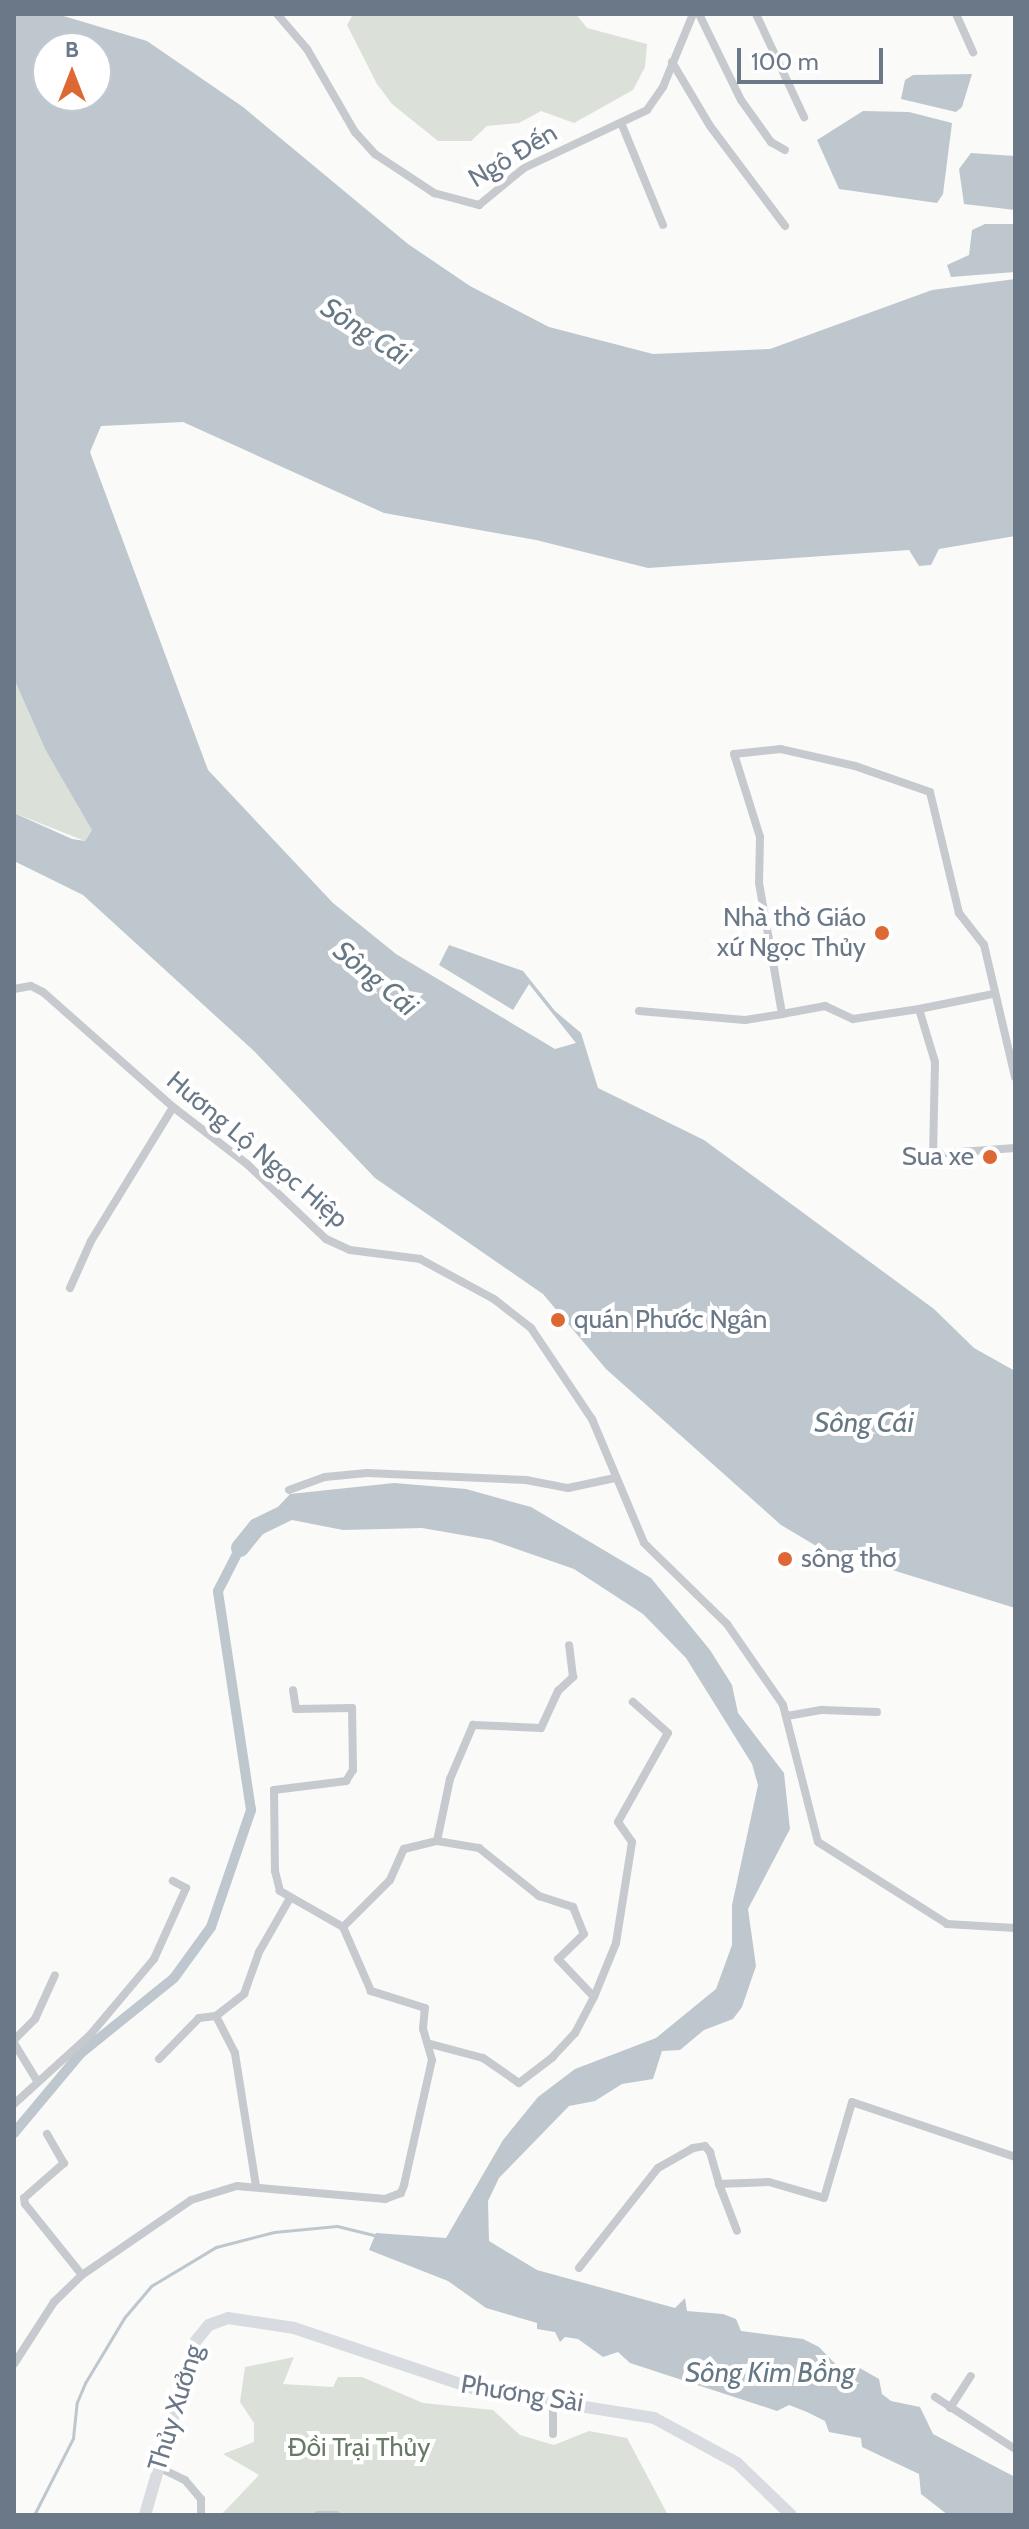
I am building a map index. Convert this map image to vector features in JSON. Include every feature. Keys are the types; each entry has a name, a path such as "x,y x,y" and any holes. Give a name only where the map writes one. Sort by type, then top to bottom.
{"street":[{"name":"Ngô Đến","path":"277,14 307,49 363,142 397,171 447,198 479,205 549,154 622,125 656,99 693,14"},
{"path":"699,14 741,100 771,142 785,150"},
{"path":"756,14 804,117"},
{"path":"956,14 973,52"},
{"path":"672,62 710,126 785,226"},
{"path":"622,125 663,225"},
{"path":"782,1014 759,883 760,837 734,754 781,749 855,766 930,792 959,913 984,945 993,994 1015,1077"},
{"name":"Hương Lộ Ngọc Hiệp","path":"14,989 31,986 43,992 173,1107 247,1164 326,1239 350,1250 420,1259 523,1320 583,1403 644,1543 735,1632 787,1716 818,1842 947,1924 1015,1928"},
{"path":"639,1011 745,1020 825,1006 853,1019 993,994"},
{"path":"919,1009 935,1062 933,1154 1015,1148"},
{"path":"70,1288 91,1241 173,1107"},
{"path":"289,1490 325,1477 367,1473 526,1480 568,1488 615,1478"},
{"path":"437,1841 450,1779 473,1725 541,1728 558,1691 573,1677 569,1645"},
{"path":"14,2364 54,2302 82,2275 191,2200 222,2188 256,2186 385,2199 401,2193 431,2067 430,2044 423,2029 425,2008 371,1991 343,1927 290,1898 276,1881 274,1790 351,1778 354,1715 346,1706 296,1709 293,1690"},
{"path":"430,2044 483,2058 525,2082 575,2033 616,1943 632,1842 618,1822 668,1733 633,1702"},
{"path":"787,1716 822,1710 877,1712"},
{"path":"343,1927 390,1880 404,1849 437,1841 479,1848 539,1896 573,1907 584,1934 558,1959 594,1997"},
{"path":"14,2104 36,2079 90,2035 154,1959 186,1888 173,1881"},
{"path":"159,2059 199,2018 216,2016 244,1994 259,1952 290,1898"},
{"path":"36,2079 14,2042 35,2019 55,1975"},
{"path":"216,2016 235,2053 256,2186"},
{"path":"719,2184 769,2182 824,2198 852,2102 1015,2157"},
{"path":"47,2134 64,2163 24,2198 25,2204 82,2275"},
{"path":"579,2268 637,2189 667,2161 705,2146 737,2231"},
{"name":"Phương Sài","path":"228,2318 283,2325 451,2383 553,2403 604,2406 666,2423 737,2463 791,2515"},
{"name":"Thủy Xưởng","path":"145,2515 195,2342 209,2325 228,2318"},
{"path":"950,2408 971,2376"},
{"path":"935,2397 1015,2449"},
{"path":"553,2403 553,2434"},
{"path":"158,2467 185,2480 201,2499 201,2515"},
{"path":"318,2515 336,2515"}],"green space":[{"path":"353,14 576,14 587,28 647,44 645,67 633,90 574,123 541,111 519,123 487,126 471,141 438,141 392,104 377,84 347,25"},
{"path":"14,679 45,749 88,816 92,830 85,841 14,813"},
{"name":"Đồi Trại Thủy","path":"294,2357 283,2384 333,2387 338,2377 362,2377 423,2403 493,2410 520,2435 554,2445 589,2431 627,2438 668,2515 221,2515 259,2475 223,2454 254,2442 254,2423 240,2402 245,2367"}],"water":[{"name":"Sông Cái","path":"14,14 57,14 147,41 243,107 408,244 470,286 549,327 653,354 770,349 932,290 1015,279 1015,536 939,549 931,565 919,566 909,550 648,568 536,540 384,513 183,422 101,426 90,452 208,770 333,903 396,954 555,1049 576,1043 529,984 513,1010 439,965 449,945 523,971 555,1011 581,1033 598,1088 704,1140 934,1309 974,1348 1015,1371 1015,1608 818,1547 781,1525 606,1369 543,1294 375,1178 254,1051 83,895 14,861 14,813 72,839 85,841 92,830 45,749 14,679"},
{"path":"972,74 962,107 956,112 901,99 905,80 913,75"},
{"path":"863,111 909,112 952,123 943,194 937,203 839,189 817,140"},
{"path":"971,153 1015,156 1015,210 964,204 959,169"},
{"path":"985,224 1015,224 1015,272 951,277 947,265 969,255 972,230"},
{"name":"Sông Kim Bồng","path":"394,1483 466,1489 531,1507 651,1578 710,1650 732,1685 738,1713 784,1773 790,1829 748,1909 756,1966 742,2007 733,2019 704,2030 680,2050 662,2051 653,2079 622,2084 595,2101 569,2106 499,2178 488,2201 489,2241 537,2270 675,2308 685,2298 687,2311 723,2314 736,2319 741,2331 803,2339 819,2347 844,2373 858,2367 879,2379 882,2394 891,2401 920,2407 933,2434 1015,2477 1015,2515 948,2515 921,2494 919,2474 862,2447 861,2438 829,2432 825,2421 807,2412 789,2405 777,2411 630,2363 618,2352 603,2357 578,2339 565,2337 560,2342 555,2332 537,2329 537,2323 486,2308 448,2281 369,2250 376,2233 446,2238 503,2140 538,2097 575,2069 656,2038 716,1989 732,1945 732,1905 758,1785 752,1764 686,1658 643,1614 574,1569 491,1540 422,1528 343,1530 292,1520 273,1526 240,1548 290,1494"}],"waterway":[{"path":"240,1548 257,1527 286,1513"},
{"path":"14,2133 81,2053 174,1978 211,1927 251,1810 218,1591 240,1548"},
{"path":"34,2515 73,2438 77,2402 85,2383 124,2318 151,2286 216,2247 274,2232 337,2226 378,2236"}],"place":[{"name":"Nhà thờ Giáo xứ Ngọc Thủy","path":"882,933"},
{"name":"Sua xe","path":"990,1157"},
{"name":"quán Phước Ngân","path":"558,1320"},
{"name":"sông thơ","path":"785,1559"}]}
